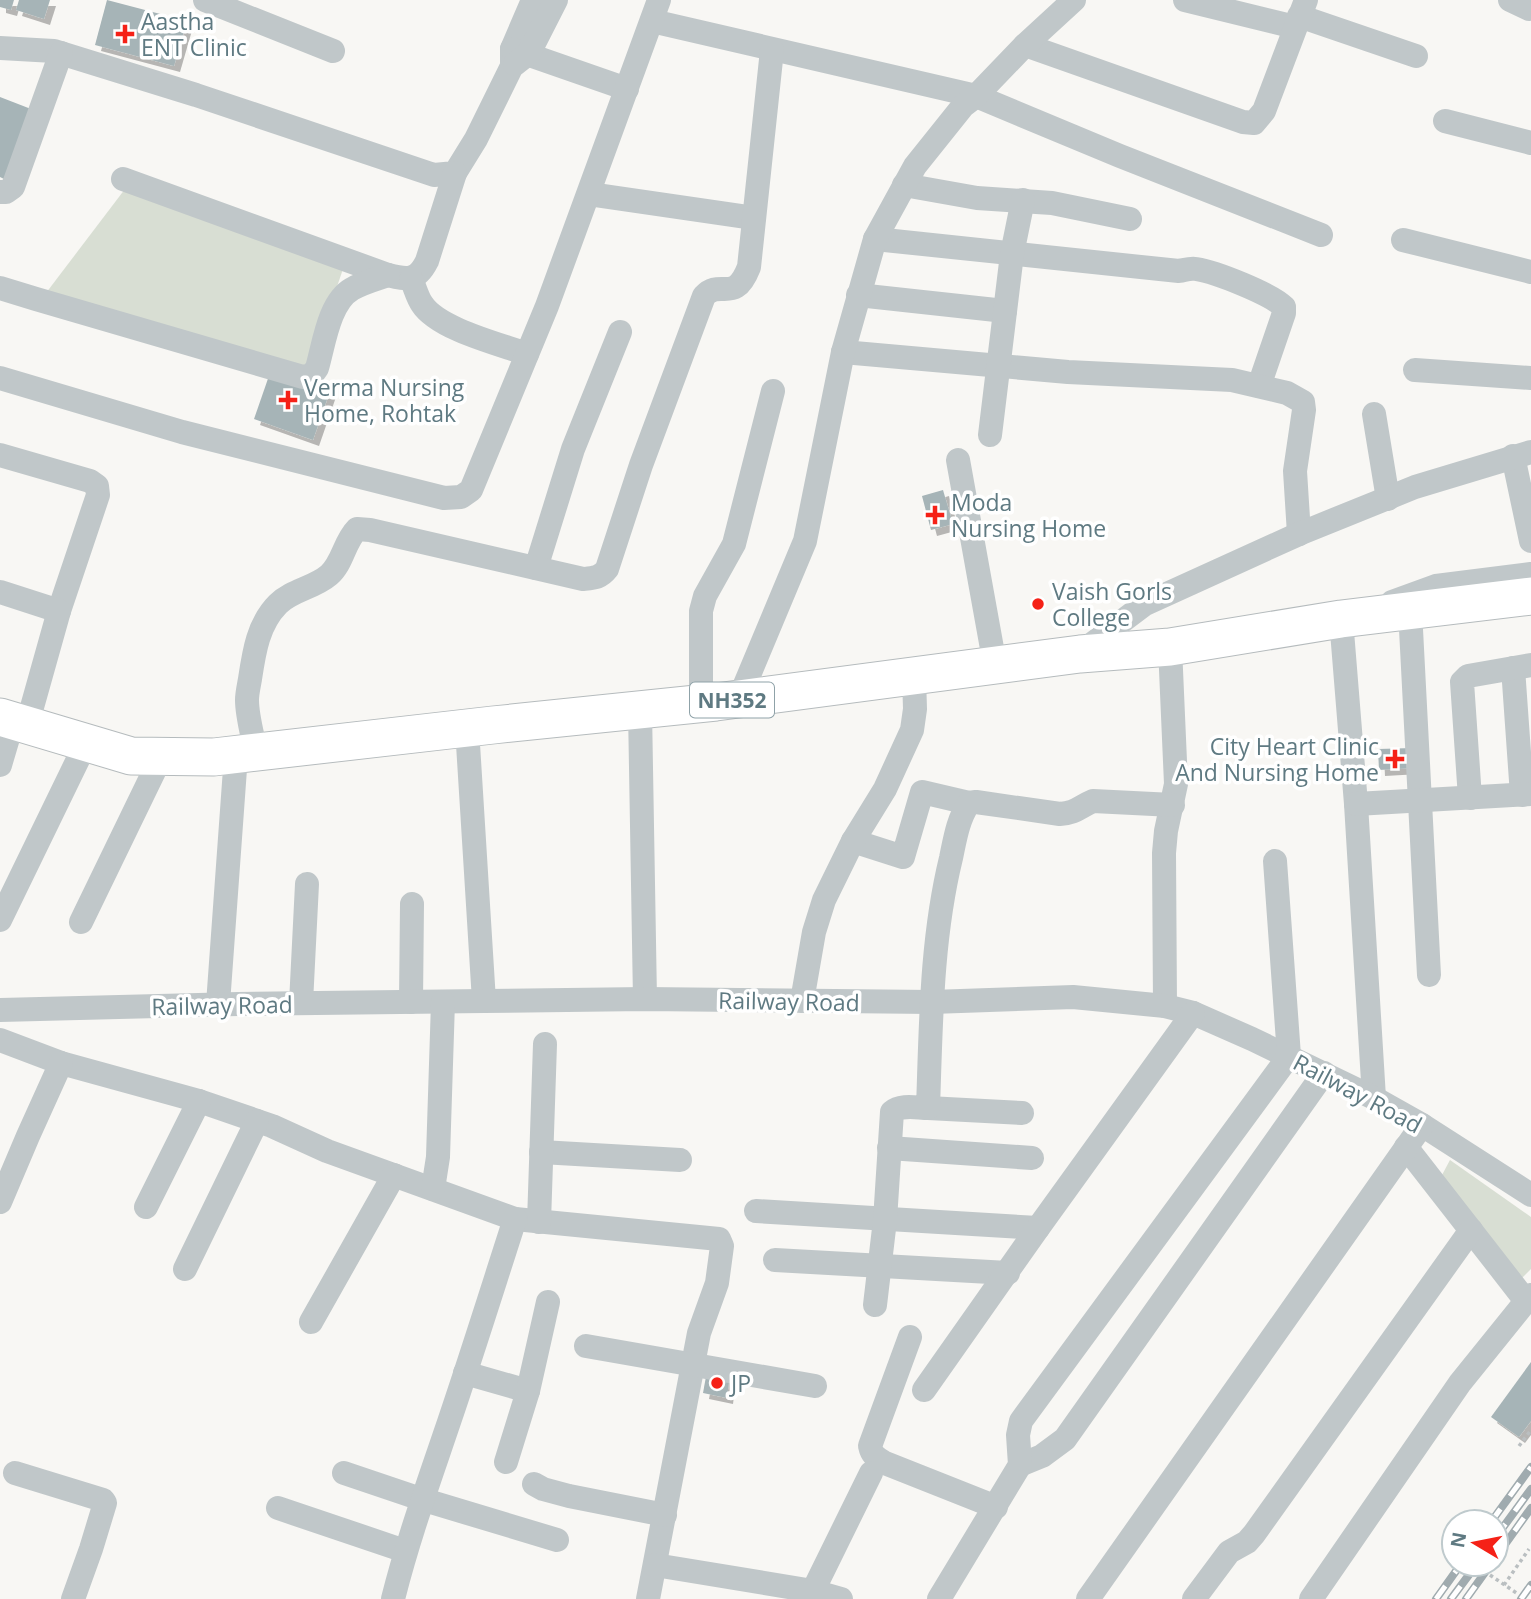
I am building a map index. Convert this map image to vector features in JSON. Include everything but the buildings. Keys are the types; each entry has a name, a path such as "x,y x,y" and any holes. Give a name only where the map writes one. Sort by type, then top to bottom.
{"highway":[{"name":"NH352","path":"13,721 131,756 214,757 701,704 1080,654 1170,647 1354,617 1531,596"}],"street":[{"path":"205,0 333,51"},
{"path":"518,56 533,0"},
{"path":"0,288 303,377 312,375 317,368 334,311 341,298 352,288 421,272 427,261 455,173 476,139 518,56 556,0"},
{"path":"739,699 805,541 843,352 875,239 915,166 963,106 1074,0"},
{"path":"1185,0 1300,14 1416,56"},
{"path":"0,378 183,432 444,498 461,497 471,490 527,354 656,10 772,50 976,96 1321,235"},
{"path":"1025,45 1243,122 1254,123 1264,111 1300,14"},
{"path":"0,48 54,51 196,95 417,170 435,175 455,173"},
{"path":"218,1004 246,754 247,701 253,655 265,621 277,604 329,576 337,568 352,534 357,529 583,579 595,579 602,575 607,569 641,465 704,296 713,289 737,287 744,280 749,267 772,50"},
{"path":"0,192 6,192 13,187 61,53"},
{"path":"518,56 628,89"},
{"path":"1445,121 1531,143"},
{"path":"123,179 400,277 434,318 448,326 527,354"},
{"path":"904,185 977,198 1065,205 1130,219"},
{"path":"589,194 754,218"},
{"path":"990,435 1012,254 1023,200"},
{"path":"875,239 1179,271 1197,269 1227,279 1270,297 1284,307 1259,386"},
{"path":"1403,240 1531,272"},
{"path":"859,295 1005,311"},
{"path":"536,568 573,449 621,332"},
{"path":"843,352 1068,372 1233,380 1287,393 1303,402 1304,410 1295,471 1299,534"},
{"path":"1415,370 1531,378"},
{"path":"701,704 701,611 705,596 734,544 773,391"},
{"path":"1374,414 1388,499"},
{"path":"1080,654 1145,604 1299,534 1415,487 1522,454 1531,541"},
{"path":"0,455 90,481 97,486 98,495 60,611 13,721 0,765"},
{"path":"958,460 995,665"},
{"path":"1374,1098 1356,804 1354,617 1436,586 1531,574"},
{"path":"0,592 60,611"},
{"path":"1436,607 1454,621 1531,611"},
{"path":"1429,975 1419,801 1436,607"},
{"path":"1165,1006 1164,853 1176,784 1170,647"},
{"path":"1356,804 1419,801 1527,795 1522,667 1468,676 1462,682 1470,798"},
{"path":"802,1001 814,932 824,900 853,841 886,789 912,730 915,709 914,676"},
{"path":"640,710 645,999"},
{"path":"467,728 484,1001"},
{"path":"0,920 86,743"},
{"path":"81,922 161,757"},
{"path":"853,841 903,856 922,792 969,803 998,804 1060,814 1070,814 1093,801 1173,805"},
{"path":"928,1108 937,931 960,821 969,803"},
{"path":"939,1599 1020,1465 1018,1436 1021,1421 1289,1056 1275,861"},
{"path":"302,1003 307,884"},
{"path":"411,1002 412,904"},
{"name":"Railway Road","path":"0,1010 218,1004 645,999 932,1002 1073,998 1165,1006 1193,1013 1374,1098 1422,1125 1531,1195"},
{"path":"433,1189 438,1157 443,1002"},
{"path":"925,1390 1193,1013"},
{"path":"0,1040 61,1063 198,1101 257,1121 327,1151 514,1219 719,1239 722,1246 717,1283 702,1323 693,1363 648,1599"},
{"path":"539,1222 545,1044"},
{"path":"0,1202 61,1063"},
{"path":"1020,1465 1042,1456 1065,1439 1324,1073"},
{"path":"146,1207 198,1101"},
{"path":"875,1306 885,1220 892,1112 897,1108 928,1108 1022,1113"},
{"path":"185,1269 257,1121"},
{"path":"1088,1599 1422,1125"},
{"path":"1311,1599 1460,1383 1528,1298 1406,1147"},
{"path":"889,1148 1032,1158"},
{"path":"541,1152 680,1160"},
{"path":"311,1322 394,1175"},
{"path":"756,1210 1038,1228"},
{"path":"393,1599 421,1499 514,1219"},
{"path":"1194,1599 1229,1552 1247,1542 1254,1534 1471,1230"},
{"path":"775,1260 1008,1273"},
{"path":"506,1462 528,1391 548,1301"},
{"path":"910,1337 870,1446 871,1453 885,1463 996,1507"},
{"path":"586,1346 815,1386"},
{"path":"465,1373 528,1391"},
{"path":"811,1595 871,1473"},
{"path":"15,1474 103,1500 105,1503 73,1599"},
{"path":"344,1474 557,1540"},
{"path":"534,1484 569,1496 665,1515"},
{"path":"278,1508 405,1551"},
{"path":"655,1565 841,1599"}],"path":[{"path":"1519,1446 1531,1430"},
{"path":"1504,1585 1530,1549"},
{"path":"1494,1578 1518,1594"}],"shaded area":[{"path":"125,189 347,257 309,370 46,293"},
{"path":"1450,1160 1531,1217 1531,1269 1518,1282 1442,1175"}],"railway":[{"path":"1501,1508 1531,1467"},
{"path":"1510,1518 1531,1489"},
{"path":"1510,1537 1531,1508"},
{"path":"1436,1599 1451,1578"},
{"path":"1451,1599 1467,1578"},
{"path":"1466,1599 1481,1578"},
{"path":"1521,1599 1531,1585"}],"place":[{"name":"Aastha ENT Clinic","path":"125,34"},
{"name":"Verma Nursing Home, Rohtak","path":"288,400"},
{"name":"Moda Nursing Home","path":"935,515"},
{"name":"Vaish Gorls College","path":"1038,604"},
{"name":"City Heart Clinic And Nursing Home","path":"1395,759"},
{"name":"JP","path":"717,1383"}]}
